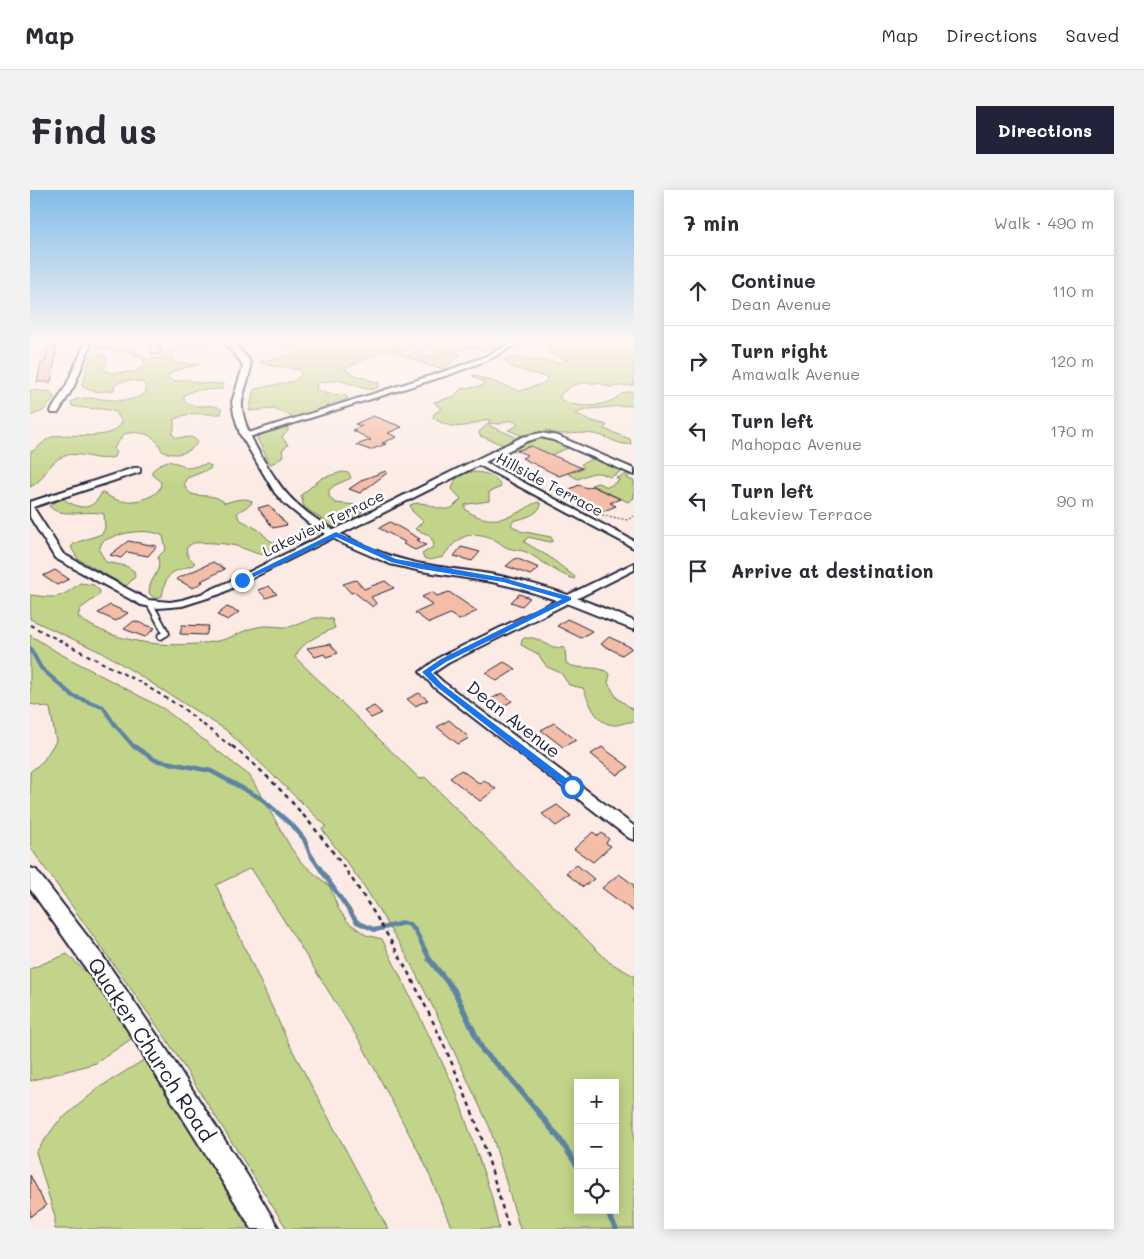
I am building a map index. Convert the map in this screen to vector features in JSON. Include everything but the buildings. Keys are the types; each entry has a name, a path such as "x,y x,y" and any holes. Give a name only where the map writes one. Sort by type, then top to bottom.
{"street":[{"path":"55,411 68,389"},
{"path":"239,389 236,406 241,426 279,490 304,515 336,534 394,561 504,580 568,599 634,626"},
{"path":"246,435 395,389"},
{"name":"Lakeview Terrace","path":"30,507 59,556 83,571 150,604 158,606 176,605 195,600 336,534 525,439 541,435 562,440 634,472"},
{"name":"Hillside Terrace","path":"479,462 634,545"},
{"path":"30,507 137,470"},
{"path":"568,599 634,566"},
{"name":"Dean Avenue","path":"568,599 430,668 426,672 433,680 634,834"},
{"name":"Quaker Church Road","path":"30,875 74,931 151,1044 266,1229"}],"lane":[{"path":"150,604 166,633 161,636"}],"path":[{"path":"598,514 627,520 634,516"},
{"path":"30,625 141,683 195,717 258,766 318,835 378,918 437,1031 474,1118 509,1229"}],"green space":[{"path":"89,389 114,389 105,391"},
{"path":"146,389 209,389 195,390 184,395 184,401 194,406 218,407 222,410 221,414 191,414 174,420 172,434 176,438 191,437 198,441 191,449 182,453 172,454 162,451 152,437 142,433 124,434 114,448 116,451 114,457 101,459 77,454 64,456 53,463 39,481 30,487 30,452 46,440 60,436 109,433 117,429 122,422 116,412 72,406 71,402 87,398 128,400 146,392"},
{"path":"255,389 317,389 348,398 331,408 295,418 274,409 249,411"},
{"path":"461,389 520,391 567,389 560,395 560,399 586,406 606,403 625,393 634,392 634,405 590,409 575,413 592,421 607,425 604,429 630,439 631,444 587,433 558,434 546,430 555,436 547,434 523,436 508,430 517,426 517,423 510,420 500,424 490,423 490,426 520,439 506,446 480,436 479,432 489,423 489,419 467,425 454,426 433,418 434,414 441,409 434,402 453,397"},
{"path":"30,390 50,392 55,398 43,411 30,416"},
{"path":"285,426 288,428 288,431 282,437 288,445 282,450 283,456 270,464 257,438 266,431"},
{"path":"541,437 571,447 538,460 527,455 532,452 520,449 511,450 534,439"},
{"path":"595,458 624,470 610,477 594,473 578,479 563,471 567,469 574,472 584,468 581,464"},
{"path":"168,461 188,468 207,464 211,466 210,469 187,478 184,483 187,490 195,495 213,497 225,503 242,499 252,501 251,504 237,513 239,519 259,530 269,540 281,546 277,553 265,555 231,545 193,543 187,547 187,554 195,563 171,574 168,577 162,596 155,599 149,593 151,583 158,568 158,557 166,549 163,536 157,533 132,532 115,536 102,542 99,550 106,562 126,566 134,571 135,577 126,586 78,559 71,547 75,543 102,534 105,528 104,514 60,512 49,506 62,498 74,505 89,506 98,499 102,492 113,499 121,501 139,500 152,496 157,492 161,482 152,475 152,471 160,464"},
{"path":"342,472 349,473 351,478 335,485 329,490 329,496 335,503 356,505 362,512 353,521 336,529 304,507 301,495 322,478"},
{"path":"469,472 484,473 493,477 501,487 489,492 489,501 465,505 465,509 477,516 490,519 504,518 539,502 541,506 536,512 513,521 511,525 520,531 551,537 553,541 550,542 528,537 524,542 548,556 575,577 574,579 526,552 508,548 495,540 479,534 465,536 453,544 443,557 430,560 424,558 422,554 433,547 434,543 429,535 415,529 423,521 412,511 410,505 421,503 441,509 452,508 461,499 452,489 454,482 460,476"},
{"path":"628,474 631,475 626,478 634,481 634,498 628,502 591,485 598,483 608,487 620,480 616,478"},
{"path":"80,583 94,585 100,591 99,595 80,609 78,617 110,634 147,643 186,645 205,643 226,639 258,627 288,627 315,618 332,619 335,628 307,643 298,651 295,657 420,779 425,777 609,962 634,976 634,1229 520,1229 490,1128 436,1013 404,951 364,886 322,829 326,826 226,730 107,655 30,619 30,595 46,597 62,595"},
{"path":"30,635 57,652 164,709 250,776 291,848 301,862 330,887 338,908 348,922 366,935 382,939 455,1089 491,1194 499,1229 452,1229 424,1162 361,1043 251,868 216,885 288,1042 388,1229 287,1229 165,1037 30,847 30,772 43,761 56,741 50,708 30,704"},
{"path":"524,638 534,638 553,647 565,648 566,663 571,666 599,669 610,674 608,683 617,698 634,710 634,722 615,725 603,721 594,712 583,688 569,685 561,673 547,667 538,654 521,645"},
{"path":"67,954 89,975 134,1037 96,1063 30,1081 30,969"},
{"path":"147,1058 249,1229 55,1229 55,1217 36,1152 57,1123 100,1087"}],"waterway":[{"path":"30,648 41,668 73,696 103,707 115,725 135,748"},
{"path":"134,746 155,760 211,771 262,799 294,827 304,839 310,854 357,922 375,930 403,923 408,924 415,930 430,960"},
{"path":"429,959 454,990 483,1051 506,1073 559,1138 574,1161"},
{"path":"608,1214 616,1229"}],"route":[{"path":"242,580 336,534 394,561 504,580 568,599 444,660 426,672 440,686 572,787"}]}
